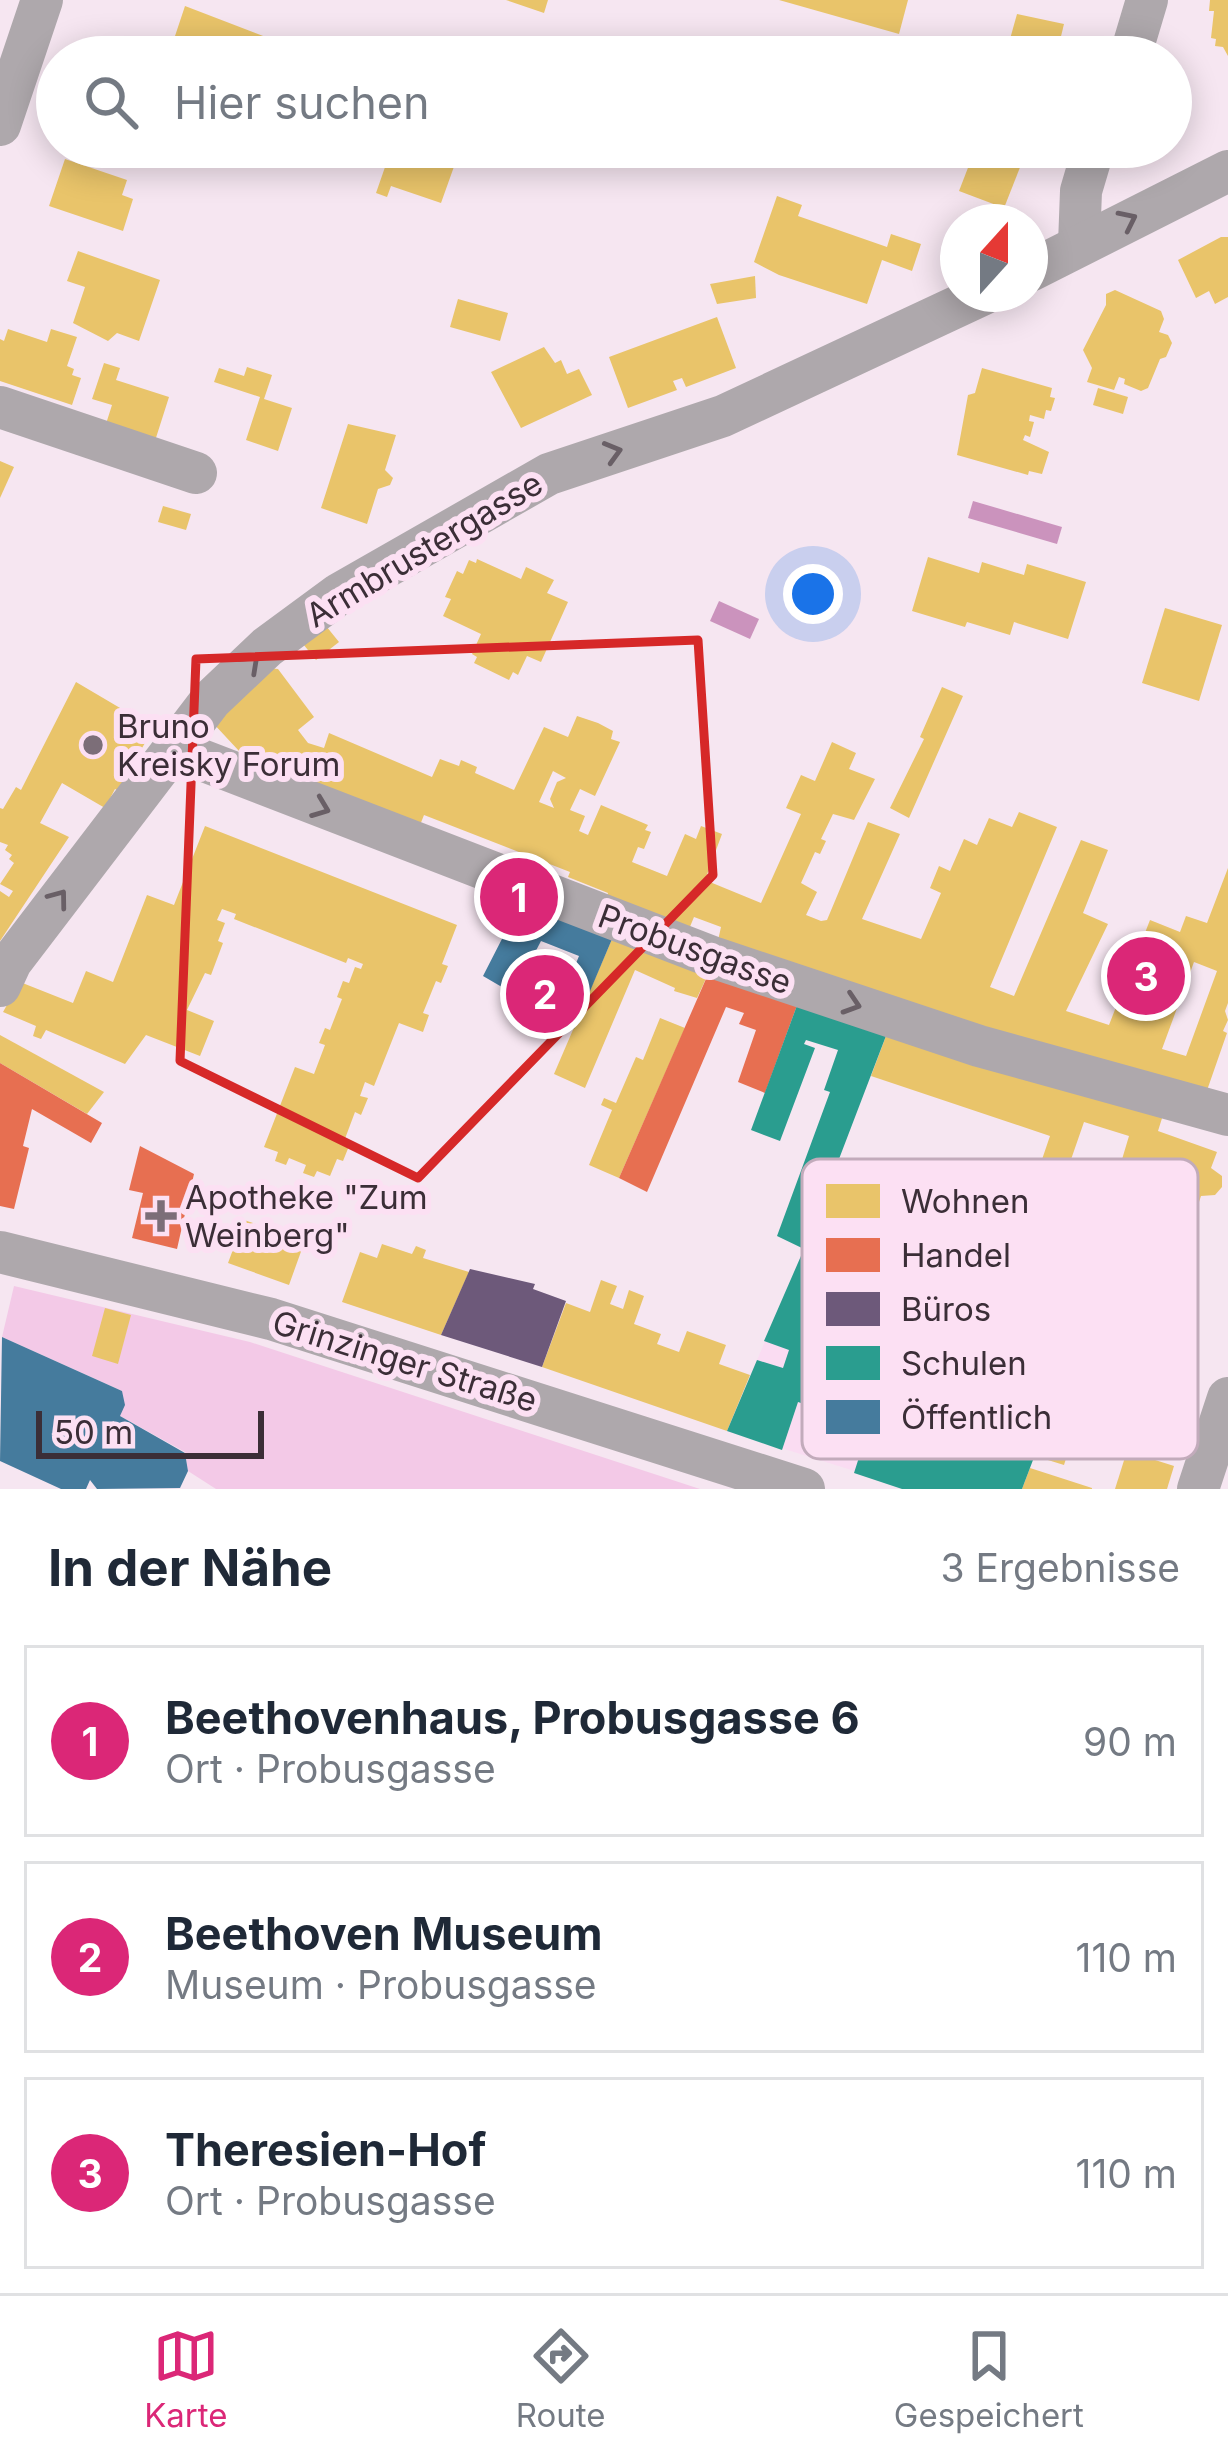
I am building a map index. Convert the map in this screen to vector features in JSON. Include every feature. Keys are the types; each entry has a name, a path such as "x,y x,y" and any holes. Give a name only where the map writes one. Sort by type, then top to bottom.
{"street":[{"path":"0,125 42,0"},
{"path":"1132,36 1136,3"},
{"path":"1079,244 1081,191 1088,168"},
{"path":"1048,262 1228,171"},
{"name":"Armbrustergasse","path":"0,986 11,962 211,700 267,647 339,594 549,474 723,416 945,312"},
{"path":"0,407 196,473"},
{"name":"Probusgasse","path":"173,749 715,958 979,1046 1228,1115"},
{"name":"Grinzinger Straße","path":"0,1252 271,1318 804,1489"},
{"path":"1198,1489 1228,1398"}],"highlighted area":[{"path":"698,640 713,875 418,1178 180,1061 196,659"}],"shaded area":[{"path":"973,501 1062,527 1057,544 968,518"},
{"path":"719,601 759,619 750,639 710,621"},
{"path":"802,1254 802,1455 727,1431"},
{"path":"14,1286 250,1342 700,1489 216,1489 188,1471 185,1452 120,1416 122,1391 2,1337"},
{"path":"816,1459 925,1459 912,1489"}],"building: Wohnen":[{"path":"506,0 548,0 544,13"},
{"path":"779,0 908,0 899,34"},
{"path":"1210,0 1228,0 1228,56 1211,38 1214,11 1209,11"},
{"path":"185,6 263,36 175,36"},
{"path":"1017,14 1064,24 1061,36 1011,36"},
{"path":"62,168 92,168 127,180 122,195 133,199 123,231 49,206"},
{"path":"385,168 454,168 441,203 391,186 387,197 376,193"},
{"path":"968,168 1020,168 1006,204 959,191"},
{"path":"777,196 802,205 798,216 887,247 891,234 921,244 912,271 882,260 867,304 754,262"},
{"path":"1228,237 1228,297 1215,304 1209,291 1196,298 1178,260"},
{"path":"78,251 160,280 139,341 117,333 108,341 73,323 85,287 67,281"},
{"path":"755,276 756,298 717,304 710,284"},
{"path":"1115,290 1161,311 1164,319 1159,332 1172,343 1148,388 1141,391 1119,377 1114,390 1087,382 1092,368 1083,350 1106,305 1106,294"},
{"path":"458,299 508,313 500,341 450,327"},
{"path":"717,317 736,368 686,387 682,378 673,381 677,390 628,408 609,357"},
{"path":"8,329 47,342 51,329 77,337 67,366 81,378 72,405 0,381 0,339 4,341"},
{"path":"544,347 555,363 561,360 567,374 579,369 592,395 521,428 491,372"},
{"path":"104,363 120,368 116,380 169,397 154,444 105,427 112,405 92,399"},
{"path":"247,367 272,375 264,399 292,408 278,451 246,440 260,397 214,382 219,368 244,376"},
{"path":"982,368 1052,388 1051,411 1046,410 1044,419 1030,415 1029,421 1034,422 1030,437 1025,435 1023,440 1049,452 1042,474 1029,471 1028,475 957,455 968,395 975,393"},
{"path":"1098,388 1128,397 1123,414 1093,405"},
{"path":"348,424 396,435 385,470 393,478 390,485 378,489 367,524 321,508"},
{"path":"0,461 14,467 0,498"},
{"path":"163,506 191,514 186,530 158,522"},
{"path":"928,557 979,573 982,562 1024,575 1027,564 1086,582 1068,639 1014,622 1010,635 912,611"},
{"path":"477,559 521,579 526,567 554,580 547,593 568,602 541,662 527,656 518,675 513,672 509,680 474,663 477,657 472,654 481,634 443,616 451,599 445,597 457,571 463,574 469,560 476,563"},
{"path":"1165,608 1222,625 1199,701 1142,683"},
{"path":"322,621 339,642 316,660 299,639"},
{"path":"268,668 278,669 314,717 298,730 308,743 324,748 329,733 432,777 440,759 459,766 461,760 477,767 475,773 514,790 544,727 568,737 577,716 613,731 611,739 620,742 595,796 580,789 570,810 585,816 579,831 588,835 601,805 648,825 645,830 651,832 644,849 638,847 632,862 667,876 685,834 696,839 701,826 722,834 705,880 761,903 801,814 786,808 801,775 815,781 832,742 856,753 849,769 875,779 854,820 833,814 821,839 826,841 820,854 815,852 801,883 817,892 806,915 827,920 868,822 900,834 862,919 921,939 941,893 930,888 939,866 950,871 964,839 977,845 989,818 1012,827 1019,812 1057,827 990,987 1014,996 1081,840 1108,850 1083,913 1108,924 1066,1011 1109,1025 1150,920 1180,932 1186,916 1207,923 1228,868 1228,1020 1223,1031 1227,1033 1204,1099 717,945 721,927 694,917 687,934 605,901 608,893 568,877 570,872 424,815 416,835 253,766 212,722","holes":["553,771 566,778 557,782 550,799 554,808 539,802","1194,962 1217,971 1186,1056 1162,1049"]},
{"name":"Bruno Kreisky Forum","path":"76,682 154,728 133,763 138,765 121,792 115,789 105,808 62,783 40,823 69,837 0,941 0,891 9,897 13,891 0,884 14,863 5,850 8,845 0,842 0,808 16,787 21,790"},
{"path":"942,687 963,696 909,818 890,808 924,739 920,737"},
{"path":"205,826 457,925 442,964 448,966 423,1013 429,1015 423,1032 399,1023 374,1086 365,1082 360,1096 368,1098 361,1115 355,1112 343,1144 349,1146 330,1176 303,1173 306,1165 289,1158 286,1165 275,1161 278,1152 264,1147 295,1067 314,1074 325,1045 319,1043 325,1028 330,1030 342,999 337,997 343,981 349,983 355,967 361,969 363,964 348,958 346,963 234,919 236,914 222,909 217,920 225,923 218,941 223,943 211,975 205,973 187,1010 214,1021 200,1056 146,1035 125,1064 46,1030 41,1039 33,1036 36,1026 3,1012 20,982 73,1003 86,971 113,982 147,895 174,905"},
{"path":"615,932 709,972 697,998 635,970 585,1088 554,1074"},
{"path":"660,1018 685,1028 619,1178 589,1165 612,1110 601,1105 604,1098 616,1103 636,1057 643,1060"},
{"path":"889,1028 1163,1115 1158,1131 1217,1152 1211,1168 1222,1176 1222,1187 1215,1195 1201,1196 1198,1205 1198,1159 1122,1159 1129,1136 1084,1122 1071,1159 1042,1159 1050,1136 871,1076"},
{"path":"0,1035 104,1092 87,1114 0,1063"},
{"path":"244,1220 303,1246 289,1285 228,1263"},
{"path":"382,1244 412,1254 416,1246 426,1250 423,1258 469,1272 441,1335 342,1302 360,1252 377,1258"},
{"path":"601,1280 617,1286 610,1304 623,1309 629,1290 644,1296 634,1324 661,1334 657,1344 679,1352 687,1331 726,1345 719,1364 750,1375 727,1431 542,1367 566,1303 590,1312"},
{"path":"105,1308 131,1315 118,1364 92,1356"},
{"path":"1124,1459 1152,1459 1174,1466 1167,1489 1115,1489"},
{"path":"1030,1468 1092,1488 1092,1489 1022,1489"}],"building: Handel":[{"path":"709,972 799,1000 765,1093 738,1082 756,1030 739,1024 744,1013 726,1007 647,1192 619,1178"},
{"path":"0,1063 102,1123 91,1143 32,1109 23,1146 29,1148 14,1209 0,1206"},
{"name":"Apotheke \"Zum Weinberg\"","path":"140,1146 194,1174 177,1249 132,1238 143,1193 129,1190"}],"building: Büros":[{"path":"470,1269 535,1284 533,1289 566,1301 542,1367 441,1335"}],"building: Schulen":[{"path":"799,1000 889,1028 839,1159 805,1159 830,1092 824,1090 838,1050 806,1040 804,1044 815,1048 780,1141 751,1130"},
{"path":"802,1168 802,1248 777,1236"},
{"path":"802,1254 802,1403 798,1402 782,1450 727,1431 757,1360 783,1368 789,1350 764,1341"},
{"path":"858,1459 1033,1460 1022,1489 902,1489 854,1473"}],"building: Öffentlich":[{"path":"523,898 615,932 574,1029 483,976","holes":["541,941 579,956 565,990 527,968"]},
{"path":"2,1337 122,1391 125,1405 120,1416 185,1453 188,1471 180,1488 97,1489 90,1480 86,1489 61,1489 0,1461"}],"place":[{"name":"Bruno Kreisky Forum","path":"93,745"},
{"name":"Beethovenhaus, Probusgasse 6","path":"519,897"},
{"name":"Theresien-Hof","path":"1146,976"},
{"name":"Beethoven Museum","path":"545,994"},
{"name":"Apotheke \"Zum Weinberg\"","path":"161,1216"}]}
